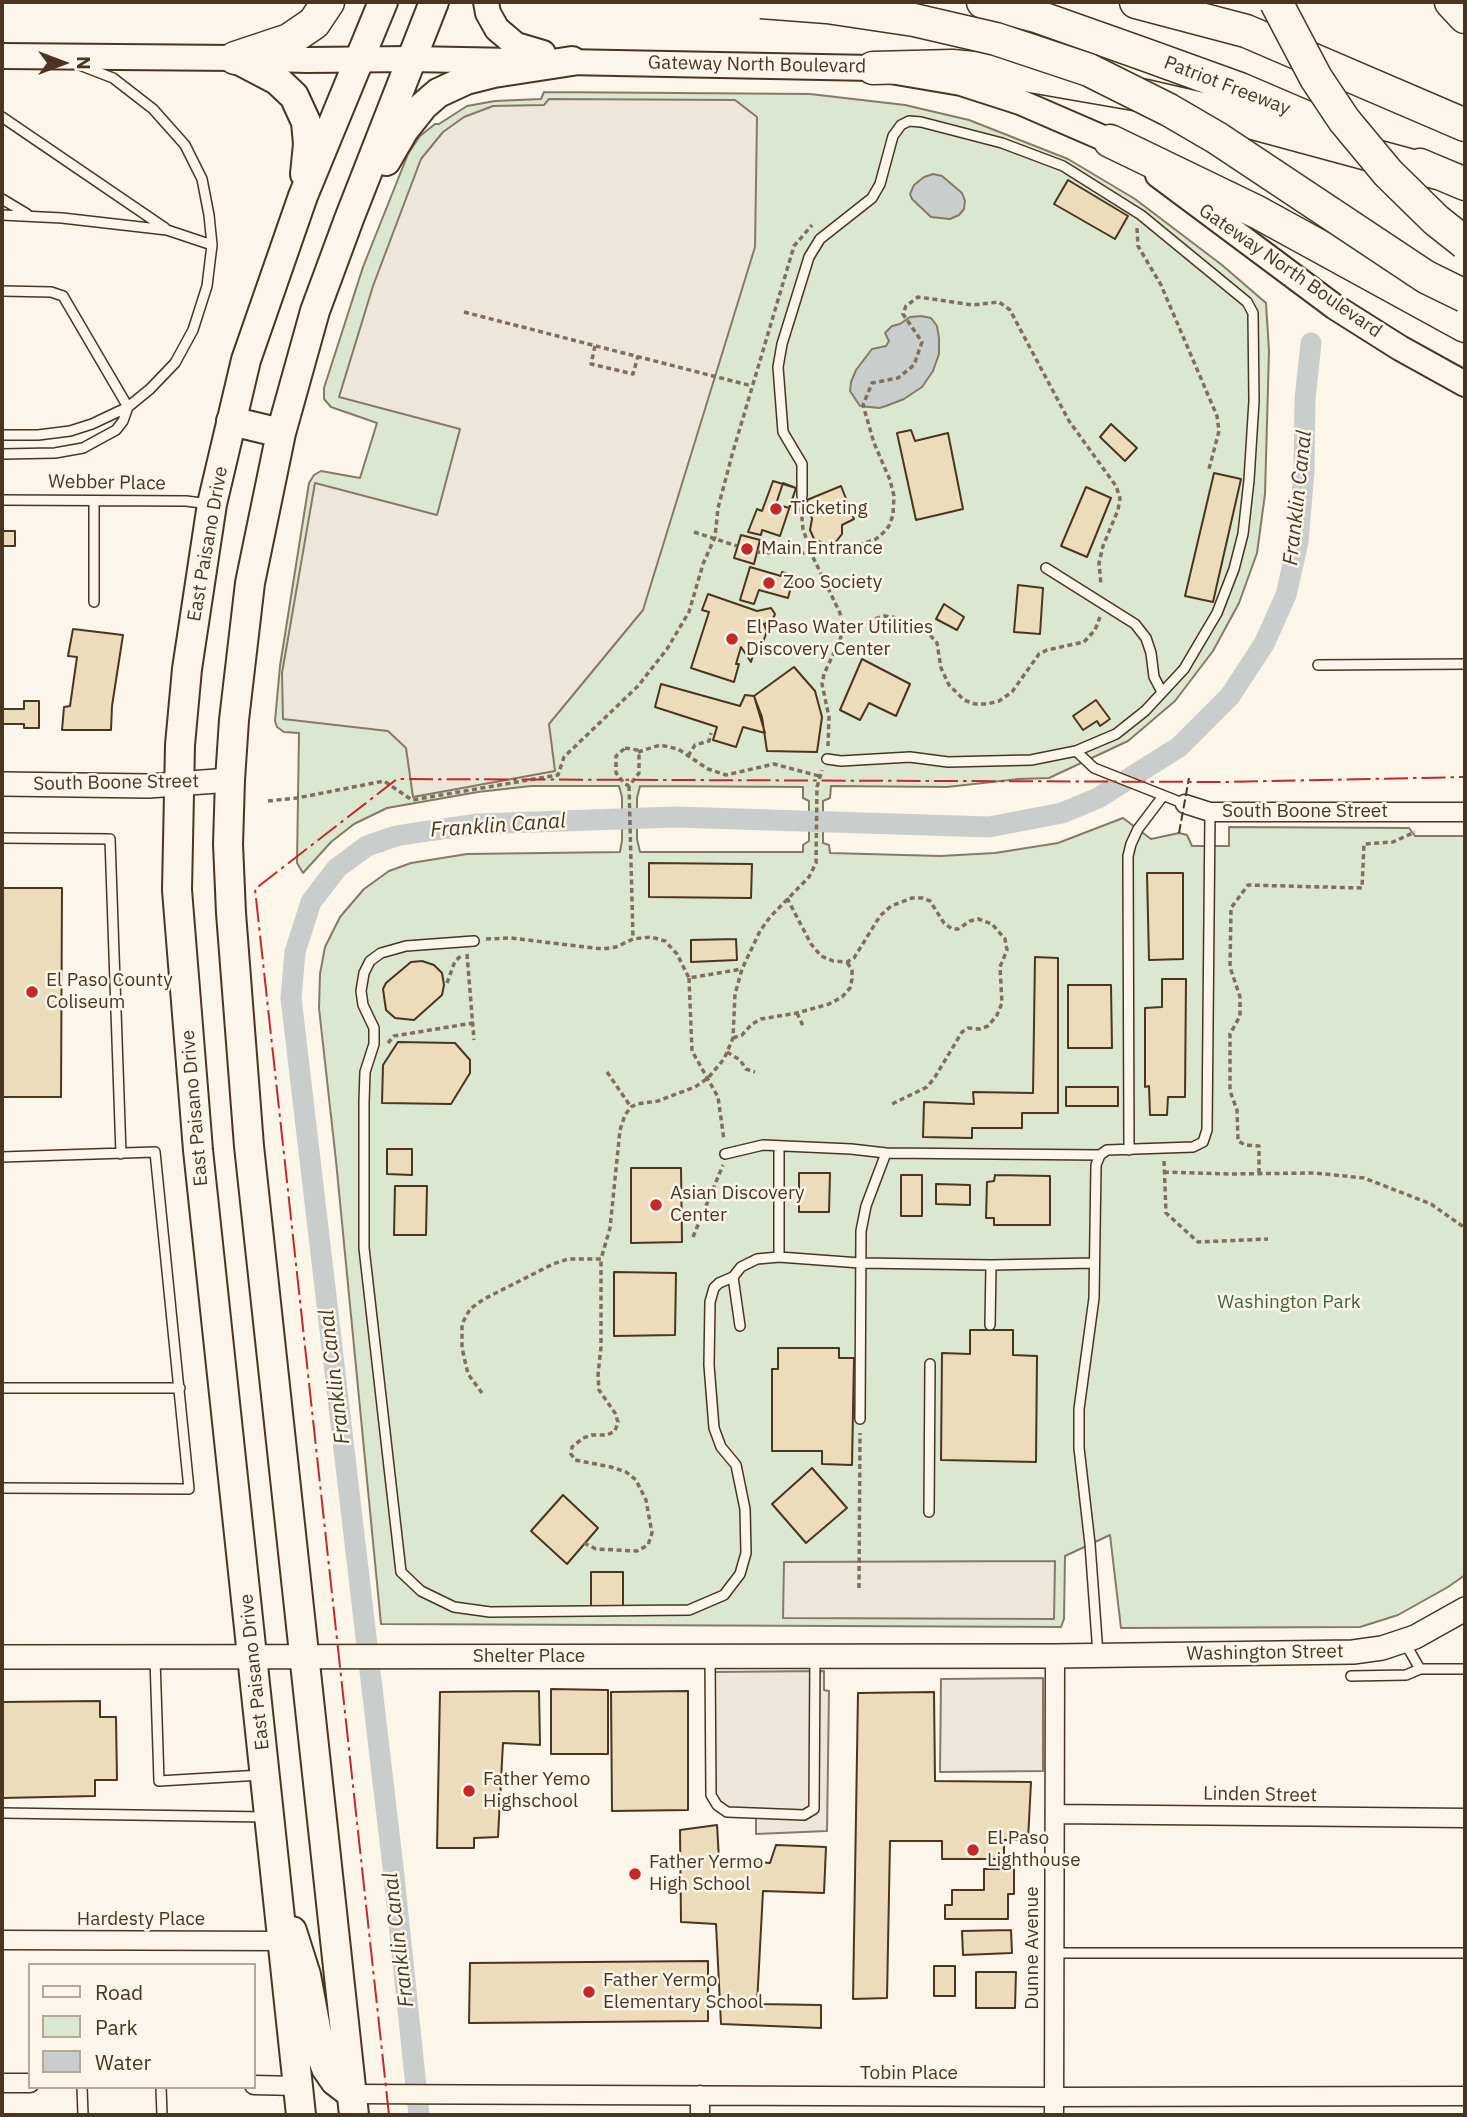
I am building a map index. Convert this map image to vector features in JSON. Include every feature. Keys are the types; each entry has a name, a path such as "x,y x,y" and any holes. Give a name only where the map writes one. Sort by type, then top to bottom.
{"highway":[{"path":"235,58 289,40 314,23 328,2"},
{"path":"761,2 827,6 914,20 996,39 1089,70 1217,138 1426,277 1465,296"},
{"name":"Patriot Freeway","path":"983,2 1036,16 1240,89 1451,178"},
{"path":"1136,2 1246,32 1465,125"},
{"path":"1198,2 1246,32"},
{"path":"1276,2 1316,78 1344,120 1388,173 1436,220 1465,243"},
{"path":"1451,2 1465,17"},
{"path":"873,68 952,66 996,70 1146,96 1451,178"},
{"path":"1110,141 1257,212 1465,326"}],"main road":[{"name":"East Paisano Drive","path":"301,2115 198,1150 177,890 178,784 187,669 212,505 231,421 261,312 303,195 383,2"},
{"path":"353,2104 249,1146 230,899 230,780 233,720 250,583 281,433 315,311 435,2"},
{"path":"486,2 488,13 497,29 516,45 572,61"},
{"name":"Gateway North Boulevard","path":"2,56 572,61 873,68 961,83 1020,102 1110,141 1335,307 1400,348 1465,384"},
{"path":"235,58 278,80 294,96 306,122 308,144 303,195"},
{"path":"349,219 367,195 404,130 423,106 438,93 466,80 494,73 572,61"},
{"path":"231,421 281,433"},
{"path":"277,1901 295,1938 306,1975 326,2068 353,2104"}],"street":[{"name":"South Boone Street","path":"2,784 149,786 230,780"},
{"name":"South Boone Street","path":"1185,804 1210,812 1465,812"},
{"name":"Washington Street","path":"1055,1656 1353,1652 1382,1648 1415,1637 1465,1609"},
{"name":"Shelter Place","path":"2,1657 1055,1656"},
{"name":"Dunne Avenue","path":"1054,2106 1055,1656"},
{"name":"Linden Street","path":"1055,1814 1465,1818"},
{"name":"Hardesty Place","path":"2,1940 281,1941"},
{"path":"2,2083 28,2083"},
{"path":"256,2085 298,2085"},
{"name":"Tobin Place","path":"353,2104 398,2094 700,2095 1054,2106 1465,2096"},
{"path":"700,2095 700,2115"}],"lane":[{"path":"2,435 71,431 128,407 175,363 193,330 207,286 212,245 202,179 185,145 153,109 113,78 57,56"},
{"path":"2,117 167,230"},
{"path":"802,496 802,464 783,432 778,367 782,344 809,257 820,239 872,198 880,184 893,136 901,125 909,121 1002,143 1063,166 1141,215 1247,302 1253,313 1255,323 1251,440 1243,534 1234,569 1217,613 1184,669 1145,711 1115,734 1076,751 1031,760 948,762 910,757 827,760"},
{"path":"2,199 31,216"},
{"path":"2,215 167,230 212,245"},
{"path":"2,291 51,292 63,296 128,407"},
{"path":"2,454 55,453 83,447 116,430 128,407"},
{"name":"Webber Place","path":"2,499 186,501 212,505"},
{"path":"94,501 94,602"},
{"path":"1046,568 1135,624 1146,638 1154,677 1162,692"},
{"path":"1318,665 1465,664"},
{"name":"South Boone Street","path":"1076,751 1094,768 1185,804"},
{"path":"1129,1150 1128,856 1131,844 1159,794"},
{"path":"1098,1654 1090,1544 1079,1448 1079,1409 1094,1298 1096,1165 1100,1155 1107,1150 1193,1147 1202,1142 1207,1130 1210,812"},
{"path":"2,838 110,839 121,1154"},
{"path":"474,941 406,946 381,953 370,961 364,973 361,991 363,1005 374,1028 374,1044 365,1072 363,1248 401,1572 421,1591 454,1607 490,1612 689,1610 724,1595 740,1574 747,1553 745,1508 736,1465 721,1447 714,1428 709,1366 710,1302 714,1288 733,1277 741,1266 757,1259 779,1257 860,1263 1094,1263"},
{"path":"725,1154 763,1145 886,1153 1100,1155"},
{"path":"779,1146 779,1257"},
{"path":"2,1157 155,1152 188,1489 2,1488"},
{"path":"860,1419 861,1231 866,1206 886,1153"},
{"path":"990,1325 991,1265"},
{"path":"733,1277 740,1326"},
{"path":"929,1512 930,1364"},
{"path":"2,1388 180,1388"},
{"path":"1403,1641 1420,1669"},
{"path":"710,1657 711,1795 717,1805 727,1812 804,1815 814,1809 815,1656"},
{"path":"155,1657 159,1781 265,1775"},
{"path":"1351,1676 1406,1675 1420,1669 1465,1669"},
{"path":"2,1813 269,1817"},
{"path":"1054,1953 1465,1953"},
{"path":"82,2089 83,2115"},
{"path":"161,2089 162,2115"}],"path":[{"path":"1141,215 1136,231 1138,246 1161,285 1217,416 1219,431 1209,469"},
{"path":"268,801 384,781 412,800 558,775 564,757 638,686 681,628 715,537 718,508 794,246 812,225"},
{"path":"757,552 810,553 865,544 876,539 889,526 894,496 864,413 863,402 872,383 898,378 914,365 922,342 903,314 906,306 918,297 972,305 999,302 1010,310 1069,421 1104,466 1120,498 1118,510 1102,546 1099,563 1103,606 1095,630 1084,642 1039,654 1012,692 999,701 975,704 964,700 949,685 941,668 937,643 930,635 884,615 843,629"},
{"path":"464,312 752,386"},
{"path":"595,346 591,363 633,374 638,356"},
{"path":"802,496 801,516 810,553 840,613 843,629 822,684 829,717 827,760"},
{"path":"694,532 715,537 737,547"},
{"path":"688,756 695,745 709,741 711,733"},
{"path":"629,786 617,776 617,756 625,748 638,752 660,745 678,749 708,769 726,775 774,764 819,776"},
{"path":"633,939 629,786 639,773 638,752"},
{"path":"584,1543 596,1549 637,1551 649,1545 652,1534 646,1500 636,1480 611,1466 575,1460 571,1454 572,1447 583,1438 607,1435 615,1431 618,1422 599,1390 598,1375 601,1347 601,1259 610,1228 620,1130 631,1107 678,1094 707,1079 727,1052 733,1038 734,1003 742,970 760,931 813,870 817,852 817,787"},
{"path":"1259,1173 1259,1146 1245,1145 1238,1141 1237,1110 1230,1091 1230,1034 1240,1016 1240,997 1230,967 1231,908 1248,886 1362,888 1364,844 1393,842 1415,832"},
{"path":"787,898 810,944 821,956 833,961 847,962 860,951 880,916 891,906 912,898 930,901 944,923 952,929 958,929 978,919 992,924 1005,939 1007,950 1000,967 1002,1003 998,1015 988,1026 962,1032 927,1087 890,1105"},
{"path":"474,941 511,938 602,949 616,947 633,939 651,937 665,941 677,954 689,978 692,1051 718,1097 725,1154 722,1169 693,1237"},
{"path":"447,983 455,961 467,952 474,1040"},
{"path":"733,1038 742,1035 761,1019 797,1013 829,1004 842,997 850,988 852,979 852,970 847,962"},
{"path":"689,978 742,970"},
{"path":"797,1013 804,1028"},
{"path":"388,1043 394,1035 415,1034 472,1023"},
{"path":"727,1052 740,1060 747,1069 755,1072"},
{"path":"607,1072 631,1107"},
{"path":"1163,1149 1166,1213 1198,1242 1268,1240"},
{"path":"1164,1172 1315,1172 1364,1178 1432,1204 1465,1228"},
{"path":"482,1393 468,1374 461,1348 463,1324 470,1308 553,1264 568,1259 601,1259"},
{"path":"859,1588 860,1419"}],"green space":[{"name":"Washington Park","path":"544,92 810,94 905,105 969,120 1068,159 1135,199 1222,265 1266,303 1269,351 1265,494 1257,553 1239,603 1213,651 1175,701 1128,741 1049,778 947,787 831,786 830,798 823,801 823,843 829,845 830,853 940,856 995,853 1058,843 1123,818 1151,839 1179,833 1187,835 1192,846 1229,846 1229,827 1409,828 1415,836 1465,836 1465,1575 1448,1587 1398,1615 1360,1627 1121,1628 1110,1535 1065,1556 1064,1619 1061,1627 381,1624 319,1008 320,974 325,947 340,917 364,889 389,871 411,863 467,854 620,852 622,797 619,786 531,786 387,808 354,824 331,842 303,873 297,863 299,733 284,732 277,727 275,721 280,666 309,483 314,475 321,471 360,478 377,423 331,407 324,399 324,388 363,267 408,154 420,136 467,106 495,101 541,99","holes":["640,786 803,787 803,798 809,801 809,841 803,845 803,852 640,852 637,839 637,798"]}],"shaded area":[{"path":"549,99 735,100 757,117 755,247 643,610 549,724 555,771 413,797 406,748 388,731 283,719 282,673 315,483 437,515 460,429 339,397 373,286 421,159 443,132 464,117 493,106 544,105"},
{"path":"1055,1561 1054,1619 783,1618 784,1562"},
{"path":"824,1671 824,1690 829,1691 827,1831 756,1834 756,1808 714,1808 713,1672"},
{"path":"1043,1678 1043,1771 940,1772 941,1679"}],"water":[{"path":"933,174 942,176 962,193 964,209 959,215 950,219 931,217 912,199 910,194 914,185"},
{"path":"910,317 931,318 937,326 939,354 933,371 922,387 904,399 879,408 860,406 850,391 856,370 872,349 886,346 889,341 885,333 892,326"}],"building":[{"path":"1068,180 1128,216 1115,239 1054,204"},
{"path":"1111,424 1137,448 1125,461 1100,437"},
{"path":"911,430 915,441 948,433 963,509 916,520 897,433"},
{"path":"1214,473 1241,479 1213,602 1185,596"},
{"name":"Ticketing","path":"773,481 796,488 780,536 762,530 761,535 748,532 757,509 762,511"},
{"path":"783,483 796,488 789,508 776,504"},
{"path":"841,486 854,519 842,525 842,534 835,543 823,543 814,539 810,530 812,519 807,500"},
{"path":"1086,487 1111,498 1087,557 1061,546"},
{"path":"2,531 15,531 15,546 2,546"},
{"name":"Main Entrance","path":"741,535 760,540 754,564 734,558"},
{"name":"Zoo Society","path":"750,567 781,576 782,572 794,576 788,598 759,590 754,604 740,600"},
{"path":"1018,585 1043,588 1040,634 1014,632"},
{"name":"El Paso Water Utilities Discovery Center","path":"708,594 757,611 771,608 775,614 772,621 764,624 767,631 761,648 755,649 751,662 741,647 734,682 691,668 709,612 702,610"},
{"path":"944,604 964,617 957,630 936,619"},
{"path":"73,629 123,635 111,730 62,730 64,707 70,706 77,657 68,656"},
{"path":"862,659 910,684 896,716 869,703 860,720 840,710"},
{"path":"794,667 815,691 822,717 817,752 767,751 762,717 754,696"},
{"path":"661,684 740,706 745,695 754,696 765,733 743,727 736,747 713,740 717,727 655,707"},
{"path":"1096,700 1110,719 1100,726 1097,721 1083,730 1073,716"},
{"path":"24,701 39,701 39,728 24,728 24,724 2,724 2,709 24,709"},
{"path":"649,863 752,864 751,898 649,897"},
{"path":"1147,873 1183,873 1183,959 1149,960"},
{"name":"El Paso County Coliseum","path":"2,888 62,888 61,1097 2,1097"},
{"path":"736,939 737,960 691,962 691,940"},
{"path":"1035,957 1058,958 1058,1113 1022,1113 1022,1128 972,1128 972,1138 923,1137 924,1102 974,1104 973,1092 1033,1093"},
{"path":"422,961 434,965 442,973 442,995 414,1020 395,1018 386,1010 383,989 386,983 411,962"},
{"path":"1162,979 1186,979 1185,1097 1168,1097 1167,1115 1150,1115 1149,1086 1145,1087 1145,1008 1162,1007"},
{"path":"1068,985 1111,985 1112,1048 1068,1048"},
{"path":"398,1042 455,1043 470,1060 470,1073 451,1104 382,1103 383,1065"},
{"path":"1066,1087 1118,1087 1118,1106 1066,1106"},
{"path":"387,1149 412,1149 412,1175 387,1174"},
{"name":"Asian Discovery Center","path":"631,1168 681,1168 682,1242 631,1243"},
{"path":"799,1173 830,1173 829,1212 799,1212"},
{"path":"901,1175 922,1175 922,1216 901,1216"},
{"path":"995,1175 1050,1176 1050,1225 994,1225 994,1218 986,1218 987,1182 994,1181"},
{"path":"936,1184 970,1185 970,1205 936,1204"},
{"path":"395,1186 427,1186 426,1235 394,1235"},
{"path":"614,1272 676,1273 675,1335 614,1336"},
{"path":"970,1330 1013,1330 1013,1355 1037,1356 1036,1462 941,1460 942,1353 970,1354"},
{"path":"778,1348 839,1348 839,1358 854,1358 852,1465 822,1464 822,1451 772,1451 772,1369 778,1369"},
{"path":"812,1468 847,1508 806,1543 772,1504"},
{"path":"563,1495 598,1528 567,1564 531,1531"},
{"path":"591,1572 623,1572 623,1606 591,1606"},
{"path":"551,1689 608,1690 608,1754 551,1754"},
{"name":"Father Yemo Highschool","path":"539,1691 540,1745 503,1743 498,1837 474,1838 474,1848 437,1848 440,1692"},
{"path":"688,1691 688,1810 612,1811 611,1692"},
{"name":"El Paso Lighthouse","path":"934,1692 935,1781 1031,1782 1028,1840 1004,1840 1004,1859 942,1859 942,1841 890,1841 887,1998 853,1999 858,1693"},
{"path":"100,1701 100,1717 116,1717 117,1780 95,1780 95,1796 2,1798 2,1702"},
{"path":"717,1825 719,1859 770,1863 776,1845 826,1847 824,1893 763,1891 757,2004 821,2005 821,2028 721,2024 716,1924 681,1922 680,1830"},
{"path":"984,1869 1014,1869 1014,1894 1008,1894 1008,1919 945,1919 945,1905 952,1905 952,1890 984,1890"},
{"path":"1011,1930 1012,1953 963,1955 962,1931"},
{"name":"Father Yermo Elementary School","path":"708,1961 708,2021 469,2023 470,1963"},
{"path":"934,1966 955,1966 955,1996 934,1996"},
{"path":"976,1972 1016,1972 1015,2008 976,2008"}],"waterway":[{"name":"Franklin Canal","path":"419,2115 393,1867 291,998 295,952 311,902 337,868 367,846 396,836 478,824 675,817 989,827 1062,813 1098,798 1179,747 1230,696 1264,644 1286,595 1298,542 1304,471 1305,399 1311,343"}],"fence":[{"path":"1179,833 1189,778"}],"power":[{"path":"389,2115 255,889 397,779 1224,782 1465,777"}],"place":[{"name":"Ticketing","path":"776,509"},
{"name":"Main Entrance","path":"747,549"},
{"name":"Zoo Society","path":"769,583"},
{"name":"El Paso Water Utilities Discovery Center","path":"732,639"},
{"name":"El Paso County Coliseum","path":"32,992"},
{"name":"Asian Discovery Center","path":"656,1205"},
{"name":"Father Yemo Highschool","path":"469,1791"},
{"name":"El Paso Lighthouse","path":"973,1850"},
{"name":"Father Yermo High School","path":"635,1874"},
{"name":"Father Yermo Elementary School","path":"589,1992"}]}
